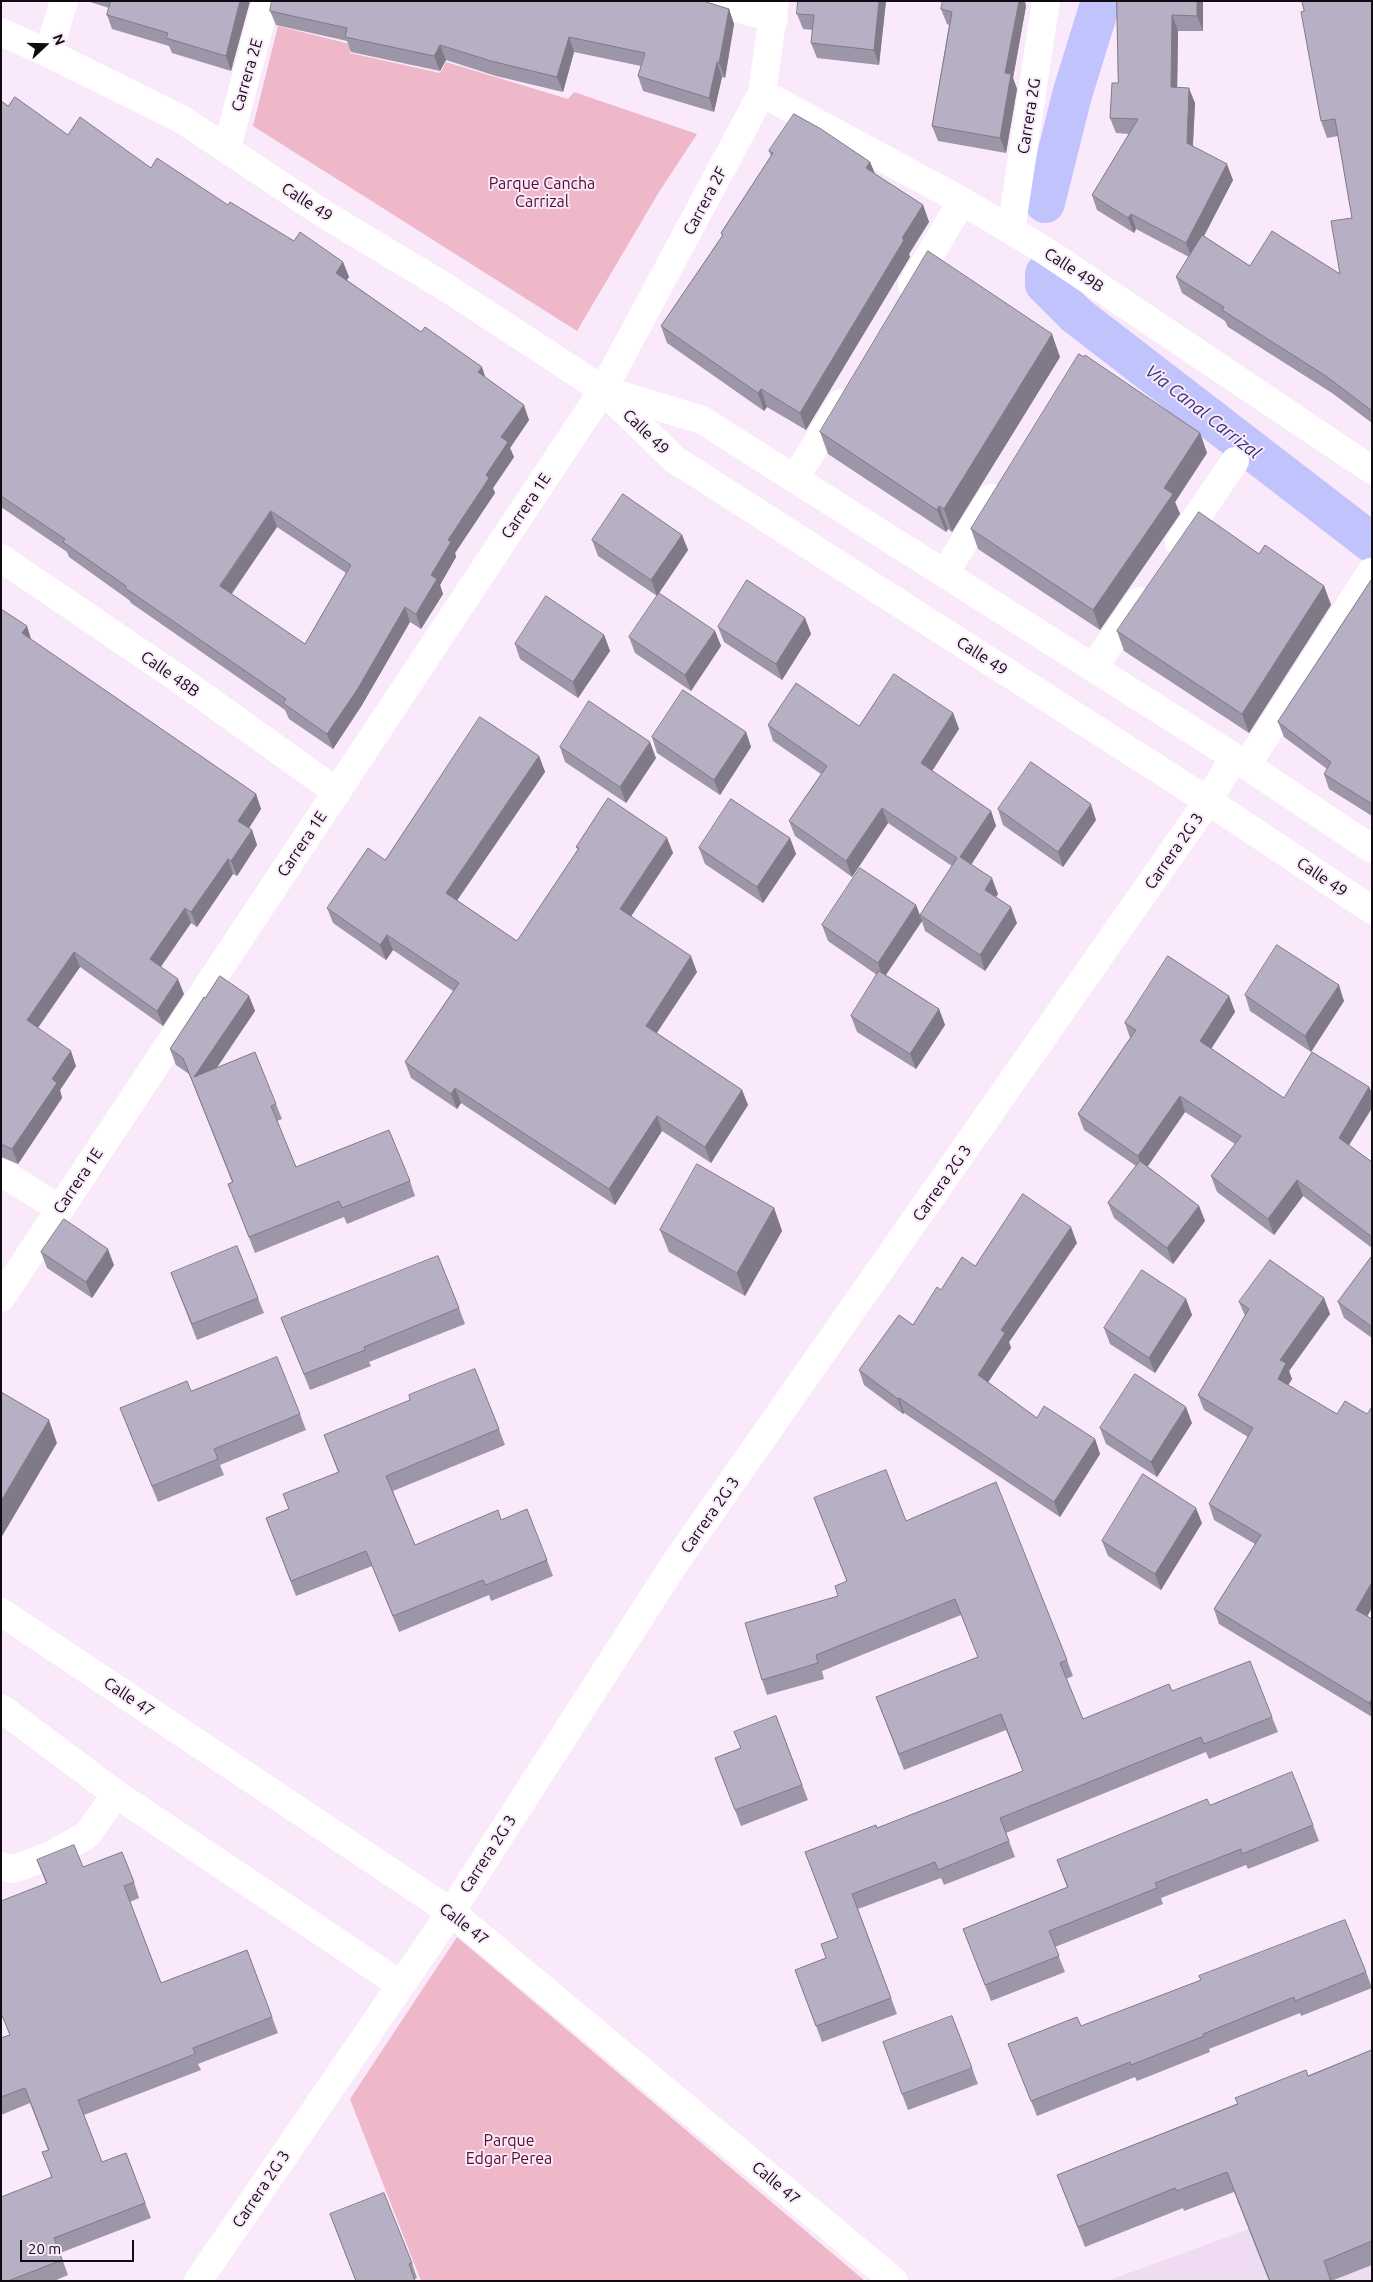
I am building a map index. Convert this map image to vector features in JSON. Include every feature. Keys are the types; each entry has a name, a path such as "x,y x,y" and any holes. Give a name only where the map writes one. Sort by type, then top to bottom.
{"street":[{"path":"48,52 64,1"},
{"name":"Carrera 2E","path":"227,148 266,1"},
{"path":"707,1 774,10"},
{"name":"Carrera 2G","path":"1012,230 1046,1"},
{"name":"Carrera 2F","path":"603,390 762,93 774,10"},
{"name":"Calle 49","path":"1,32 48,52 183,120 324,214 447,288 603,390 674,459 1208,801 1372,910"},
{"name":"Calle 49B","path":"762,93 1012,230 1167,331 1372,470"},
{"path":"902,303 962,201"},
{"path":"795,479 856,379"},
{"name":"Calle 49","path":"603,390 702,420 1240,761 1372,849"},
{"name":"Carrera 1E","path":"1,1298 603,390"},
{"path":"1093,668 1235,461"},
{"path":"944,574 1002,480"},
{"name":"Calle 48B","path":"1,558 337,792"},
{"name":"Carrera 2G 3","path":"198,2281 450,1912 673,1566 1208,801 1240,761 1372,572"},
{"path":"1,1172 60,1209"},
{"name":"Calle 47","path":"1,1612 450,1912 894,2281"},
{"path":"1,1708 116,1794 401,1985"},
{"path":"1,1866 14,1869 51,1855 87,1835 116,1794"}],"shaded area":[{"path":"1372,2184 1372,2281 1107,2281"}],"green space":[{"name":"Parque Cancha Carrizal","path":"278,26 350,44 350,53 440,73 446,62 568,99 574,92 697,134 659,192 577,331 253,126"},
{"name":"Parque Edgar Perea","path":"457,1937 865,2281 421,2281 350,2099"}],"building":[{"path":"111,1 240,1 226,56 166,38 168,33 107,15"},
{"path":"272,1 703,1 729,9 719,63 717,62 709,98 638,76 645,53 569,37 557,77 491,61 440,45 434,56 345,37 347,28 270,11"},
{"path":"798,1 879,1 874,50 811,43 814,15 797,14"},
{"path":"943,1 1019,1 1005,73 1011,74 1000,138 932,126 952,12 941,9"},
{"path":"1117,1 1197,1 1197,16 1172,15 1171,87 1189,88 1187,143 1227,164 1186,243 1131,214 1128,218 1092,195 1138,119 1110,118 1112,83 1118,83"},
{"path":"1302,1 1372,1 1372,411 1326,376 1222,310 1224,307 1176,277 1202,235 1250,266 1272,231 1340,274 1331,221 1352,218 1335,119 1321,121 1301,12 1304,11"},
{"path":"15,97 68,135 80,117 151,168 157,158 228,205 230,202 294,241 300,232 343,262 336,273 421,332 425,327 482,367 478,372 524,405 501,437 508,442 486,475 489,478 448,540 451,542 431,575 437,579 416,614 405,607 357,690 327,734 283,703 286,699 125,588 126,586 63,542 65,539 1,496 1,101 8,106","holes":["271,511 351,565 305,644 220,586"]},
{"path":"794,114 821,129 870,162 866,168 923,205 800,413 761,389 758,393 661,326 723,235 721,233 773,153 769,151"},
{"path":"928,251 1052,334 944,509 939,506 937,510 820,432"},
{"path":"1079,354 1084,357 1085,355 1200,433 1164,488 1173,494 1093,610 971,529"},
{"path":"623,494 682,535 651,580 592,540"},
{"path":"1199,512 1259,554 1265,545 1324,586 1242,714 1117,631"},
{"path":"1372,579 1372,804 1324,774 1331,762 1278,722"},
{"path":"747,580 805,618 776,664 718,627"},
{"path":"659,593 715,631 685,675 629,637"},
{"path":"546,596 604,635 573,682 515,644"},
{"path":"1,609 27,626 22,633 256,794 238,821 252,830 231,861 228,859 191,912 185,908 150,959 178,979 157,1011 74,952 27,1020 71,1051 52,1079 57,1083 12,1149 1,1144"},
{"path":"894,674 953,713 921,763 991,811 960,857 992,878 985,890 1011,907 980,955 920,915 957,858 882,808 846,861 789,821 827,766 768,725 796,683 859,726"},
{"path":"683,690 746,732 714,780 652,737"},
{"path":"589,701 650,742 620,787 560,747"},
{"path":"480,717 539,756 446,893 517,941 579,848 576,847 608,798 667,838 620,909 691,956 646,1026 742,1090 705,1147 657,1116 609,1189 455,1088 451,1094 405,1062 459,983 387,935 380,945 327,908 368,848 385,860"},
{"path":"1031,762 1091,804 1058,852 998,809"},
{"path":"731,799 790,838 757,887 699,848"},
{"path":"860,868 916,905 878,963 822,925"},
{"path":"1277,945 1339,985 1305,1036 1245,995"},
{"path":"1168,956 1229,996 1200,1041 1284,1098 1312,1052 1369,1087 1339,1138 1372,1162 1372,1237 1297,1180 1268,1219 1211,1176 1241,1136 1180,1096 1138,1156 1078,1114 1136,1030 1125,1023"},
{"path":"879,971 939,1009 910,1054 851,1016"},
{"path":"220,976 249,996 194,1077 255,1052 276,1104 271,1106 296,1167 389,1130 410,1181 342,1208 339,1201 249,1237 228,1184 233,1182 183,1058 170,1049"},
{"path":"1140,1161 1199,1206 1167,1248 1108,1203"},
{"path":"697,1164 774,1208 737,1273 660,1230"},
{"path":"1023,1194 1071,1227 1001,1330 1005,1333 978,1375 1037,1418 1044,1406 1095,1439 1054,1502 898,1399 859,1370 899,1315 913,1325 937,1287 941,1290 962,1257 975,1266"},
{"path":"64,1219 108,1249 86,1282 41,1252"},
{"path":"237,1246 258,1298 192,1324 171,1273"},
{"path":"438,1256 459,1308 364,1347 365,1350 304,1374 281,1318"},
{"path":"1372,1256 1372,1327 1338,1302"},
{"path":"1270,1260 1324,1298 1280,1360 1286,1363 1278,1379 1337,1414 1345,1401 1367,1414 1372,1407 1372,1582 1356,1610 1372,1619 1372,1699 1369,1703 1214,1609 1261,1535 1209,1504 1253,1428 1198,1395 1249,1309 1239,1302"},
{"path":"1142,1270 1186,1299 1149,1358 1104,1328"},
{"path":"277,1357 300,1414 214,1449 218,1459 152,1486 120,1408 187,1381 191,1391"},
{"path":"475,1369 499,1429 386,1476 415,1545 498,1510 501,1520 527,1509 547,1560 486,1585 483,1580 393,1616 366,1551 291,1581 266,1518 289,1509 283,1494 339,1472 324,1435 410,1400 409,1395"},
{"path":"1135,1374 1186,1407 1151,1462 1100,1428"},
{"path":"1,1392 49,1420 1,1501"},
{"path":"886,1470 906,1521 996,1482 1067,1660 1060,1663 1083,1719 1169,1684 1172,1691 1250,1661 1272,1717 1204,1744 1201,1737 1000,1818 1009,1841 938,1870 935,1862 852,1894 891,1998 816,2026 795,1970 826,1958 821,1944 838,1938 805,1852 876,1825 877,1828 1023,1771 1001,1714 899,1754 876,1697 978,1657 955,1599 816,1655 818,1663 762,1680 745,1623 838,1596 835,1586 847,1581 814,1498"},
{"path":"1143,1474 1196,1508 1155,1574 1102,1541"},
{"path":"776,1716 802,1785 735,1810 715,1758 741,1748 734,1732"},
{"path":"1292,1772 1313,1825 1242,1854 1241,1849 1155,1883 1157,1888 1049,1931 1059,1956 985,1985 963,1929 1068,1887 1057,1860 1207,1799 1210,1805"},
{"path":"74,1845 83,1867 122,1852 134,1882 124,1886 161,1983 247,1950 272,2017 193,2048 195,2054 78,2100 102,2162 126,2153 145,2203 54,2238 62,2260 8,2281 1,2281 1,2197 52,2177 42,2152 49,2150 25,2088 1,2097 1,2038 10,2035 1,2013 1,1901 47,1883 37,1860"},
{"path":"1345,1920 1366,1972 1295,2001 1294,1997 1131,2065 1130,2062 1031,2101 1008,2044 1077,2017 1081,2026 1201,1980 1199,1976"},
{"path":"952,2016 972,2068 902,2094 883,2042"},
{"path":"1372,2050 1372,2241 1324,2261 1331,2281 1270,2281 1227,2172 1177,2191 1175,2188 1078,2227 1057,2175 1238,2104 1235,2098 1306,2070 1308,2076"},
{"path":"384,2193 412,2263 409,2264 415,2281 356,2281 330,2214"}],"waterway":[{"name":"Via Canal Carrizal","path":"1045,203 1072,95 1101,1"},
{"name":"Via Canal Carrizal","path":"1045,274 1045,284 1076,315 1372,543"}]}
